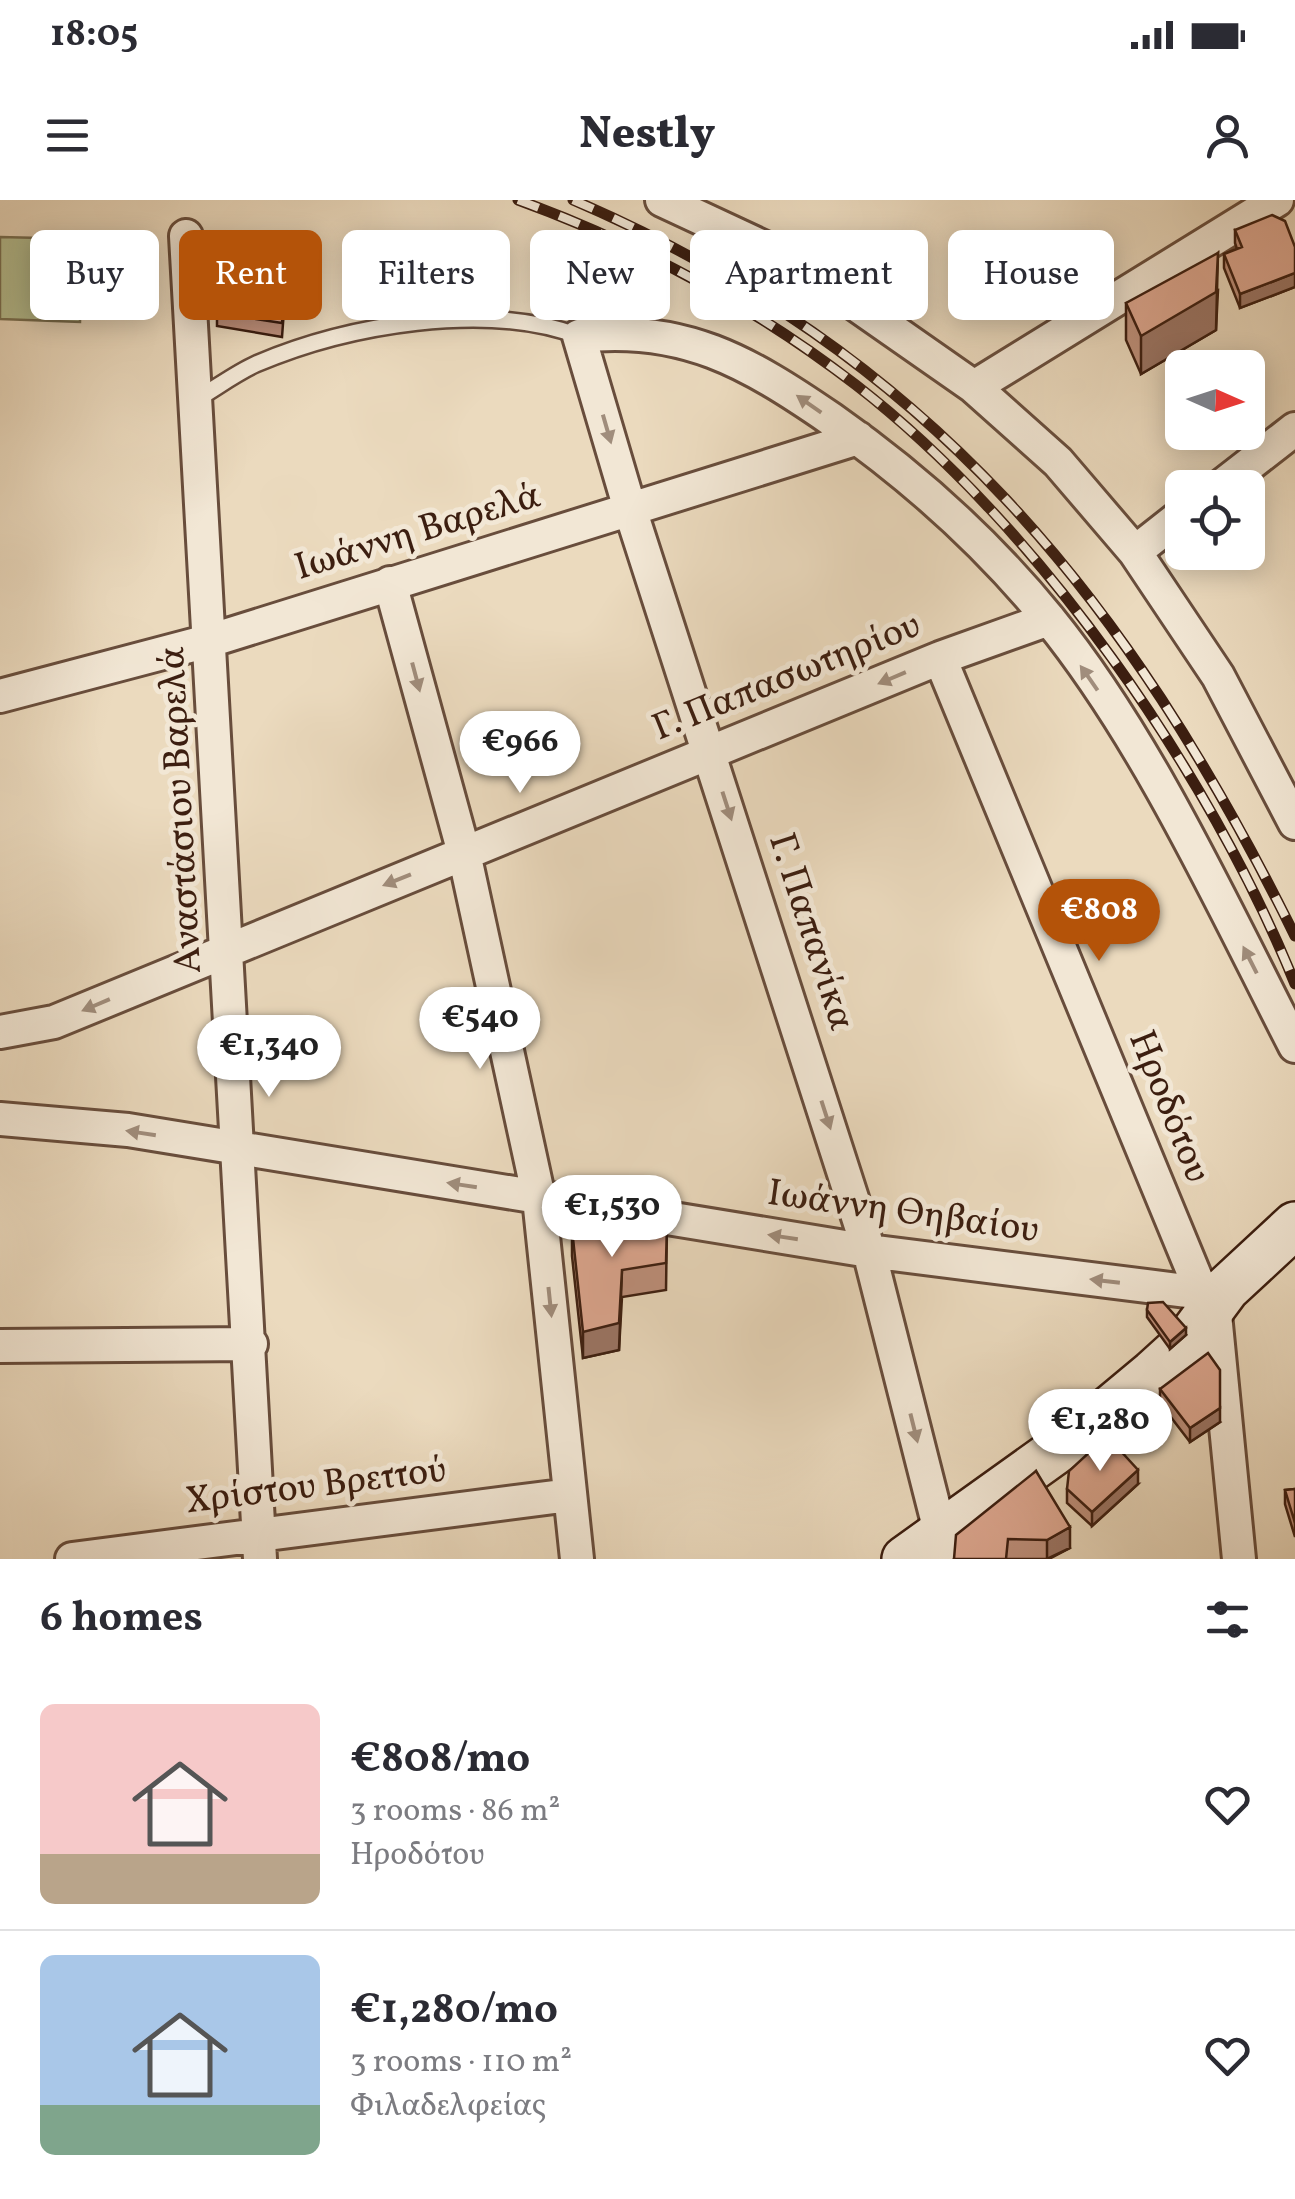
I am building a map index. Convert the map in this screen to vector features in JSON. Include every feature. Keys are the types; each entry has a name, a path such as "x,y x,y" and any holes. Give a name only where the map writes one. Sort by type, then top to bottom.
{"main road":[{"path":"928,1551 1153,1373 1186,1342 1208,1299 1286,1237"}],"street":[{"path":"662,200 795,262 974,387 1058,462 1135,552 1218,676 1295,824"},
{"path":"974,387 1277,200"},
{"name":"Αναστάσιου Βαρελά","path":"192,320 261,1547"},
{"path":"579,336 626,331 710,346 777,382 858,438 946,510 1048,619 1121,724 1295,1046"},
{"name":"Γ. Παπανίκα","path":"579,336 630,509 870,1250 928,1551"},
{"path":"1243,470 1295,430"},
{"name":"Ιωάννη Βαρελά","path":"0,696 212,640 858,438"},
{"path":"1135,552 1165,529"},
{"path":"390,583 464,852 539,1198 577,1559"},
{"name":"Γ. Παπασωτηρίου","path":"0,1032 54,1022 940,658 1048,619"},
{"name":"Ηροδότου","path":"940,658 1208,1299 1239,1559"},
{"name":"Ιωάννη Θηβαίου","path":"0,1119 128,1130 870,1250 1208,1299"},
{"path":"0,1346 251,1344"},
{"name":"Χρίστου Βρεττού","path":"72,1559 261,1547 570,1495"}],"lane":[{"path":"197,399 255,364 344,335 451,320 544,323 579,336"}],"green space":[{"path":"0,237 30,238 30,320 80,322 0,319"}],"building":[{"path":"1272,215 1285,221 1295,247 1295,273 1240,294 1224,254 1242,247 1235,230"},
{"path":"1218,253 1216,292 1141,336 1126,303"},
{"path":"596,1207 667,1222 666,1263 622,1270 619,1323 583,1332 572,1229"},
{"path":"1163,1302 1186,1328 1170,1342 1147,1310 1148,1303"},
{"path":"1208,1353 1220,1370 1220,1408 1190,1428 1160,1389"},
{"path":"1107,1436 1138,1470 1092,1512 1067,1489 1069,1471"},
{"path":"1036,1471 1070,1527 1047,1540 1008,1539 1006,1559 954,1559 956,1535"},
{"path":"1295,1489 1295,1523 1285,1490"}],"railway":[{"path":"518,200 607,236 736,304 817,356 924,442 1052,580 1112,658 1216,820 1295,984"},
{"path":"573,200 699,262 812,332 914,410 1005,498 1087,594 1161,699 1230,813 1295,936"}]}
